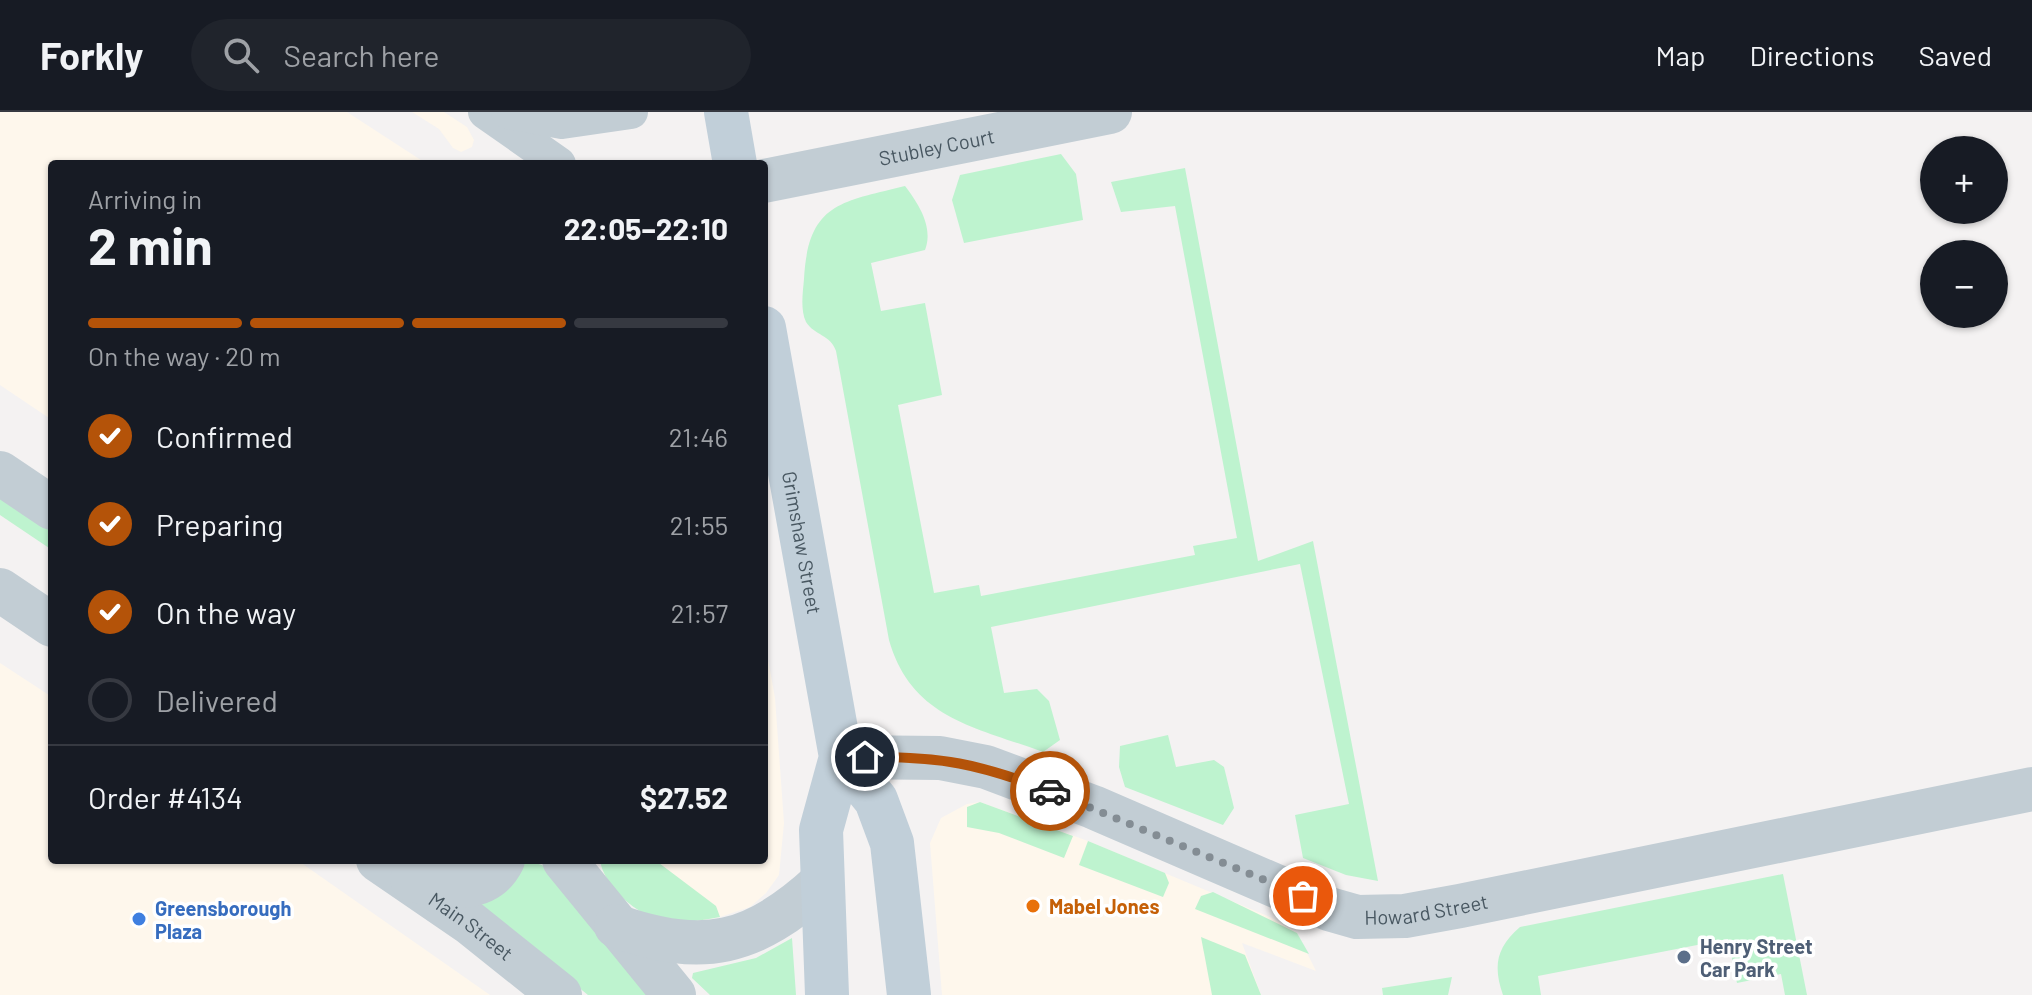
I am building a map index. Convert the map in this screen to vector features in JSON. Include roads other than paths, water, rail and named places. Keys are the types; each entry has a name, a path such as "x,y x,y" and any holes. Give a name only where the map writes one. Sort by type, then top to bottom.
{"main road":[{"path":"726,112 734,160"},
{"name":"Grimshaw Street","path":"768,350 841,757 821,830 827,995"},
{"name":"Grimshaw Street","path":"841,757 876,800 892,843 909,995"}],"street":[{"name":"Stubley Court","path":"768,180 1110,112"},
{"path":"0,473 48,505"},
{"path":"0,590 48,622"},
{"name":"Howard Street","path":"841,757 940,758 986,767 1221,860 1329,909 1357,917 1380,918 1460,906 2032,789"},
{"path":"392,869 444,886 477,884 491,876 500,864"},
{"path":"567,864 674,995"},
{"name":"Main Street","path":"392,869 525,965 560,995"},
{"path":"616,926 672,942 723,941 768,925 821,883"}],"lane":[{"path":"485,112 553,160"},
{"path":"508,112 562,122 631,112"}],"place":[{"name":"Mabel Jones","path":"1033,906"},
{"name":"Greensborough Plaza","path":"139,919"},
{"name":"Henry Street Car Park","path":"1684,957"}]}
